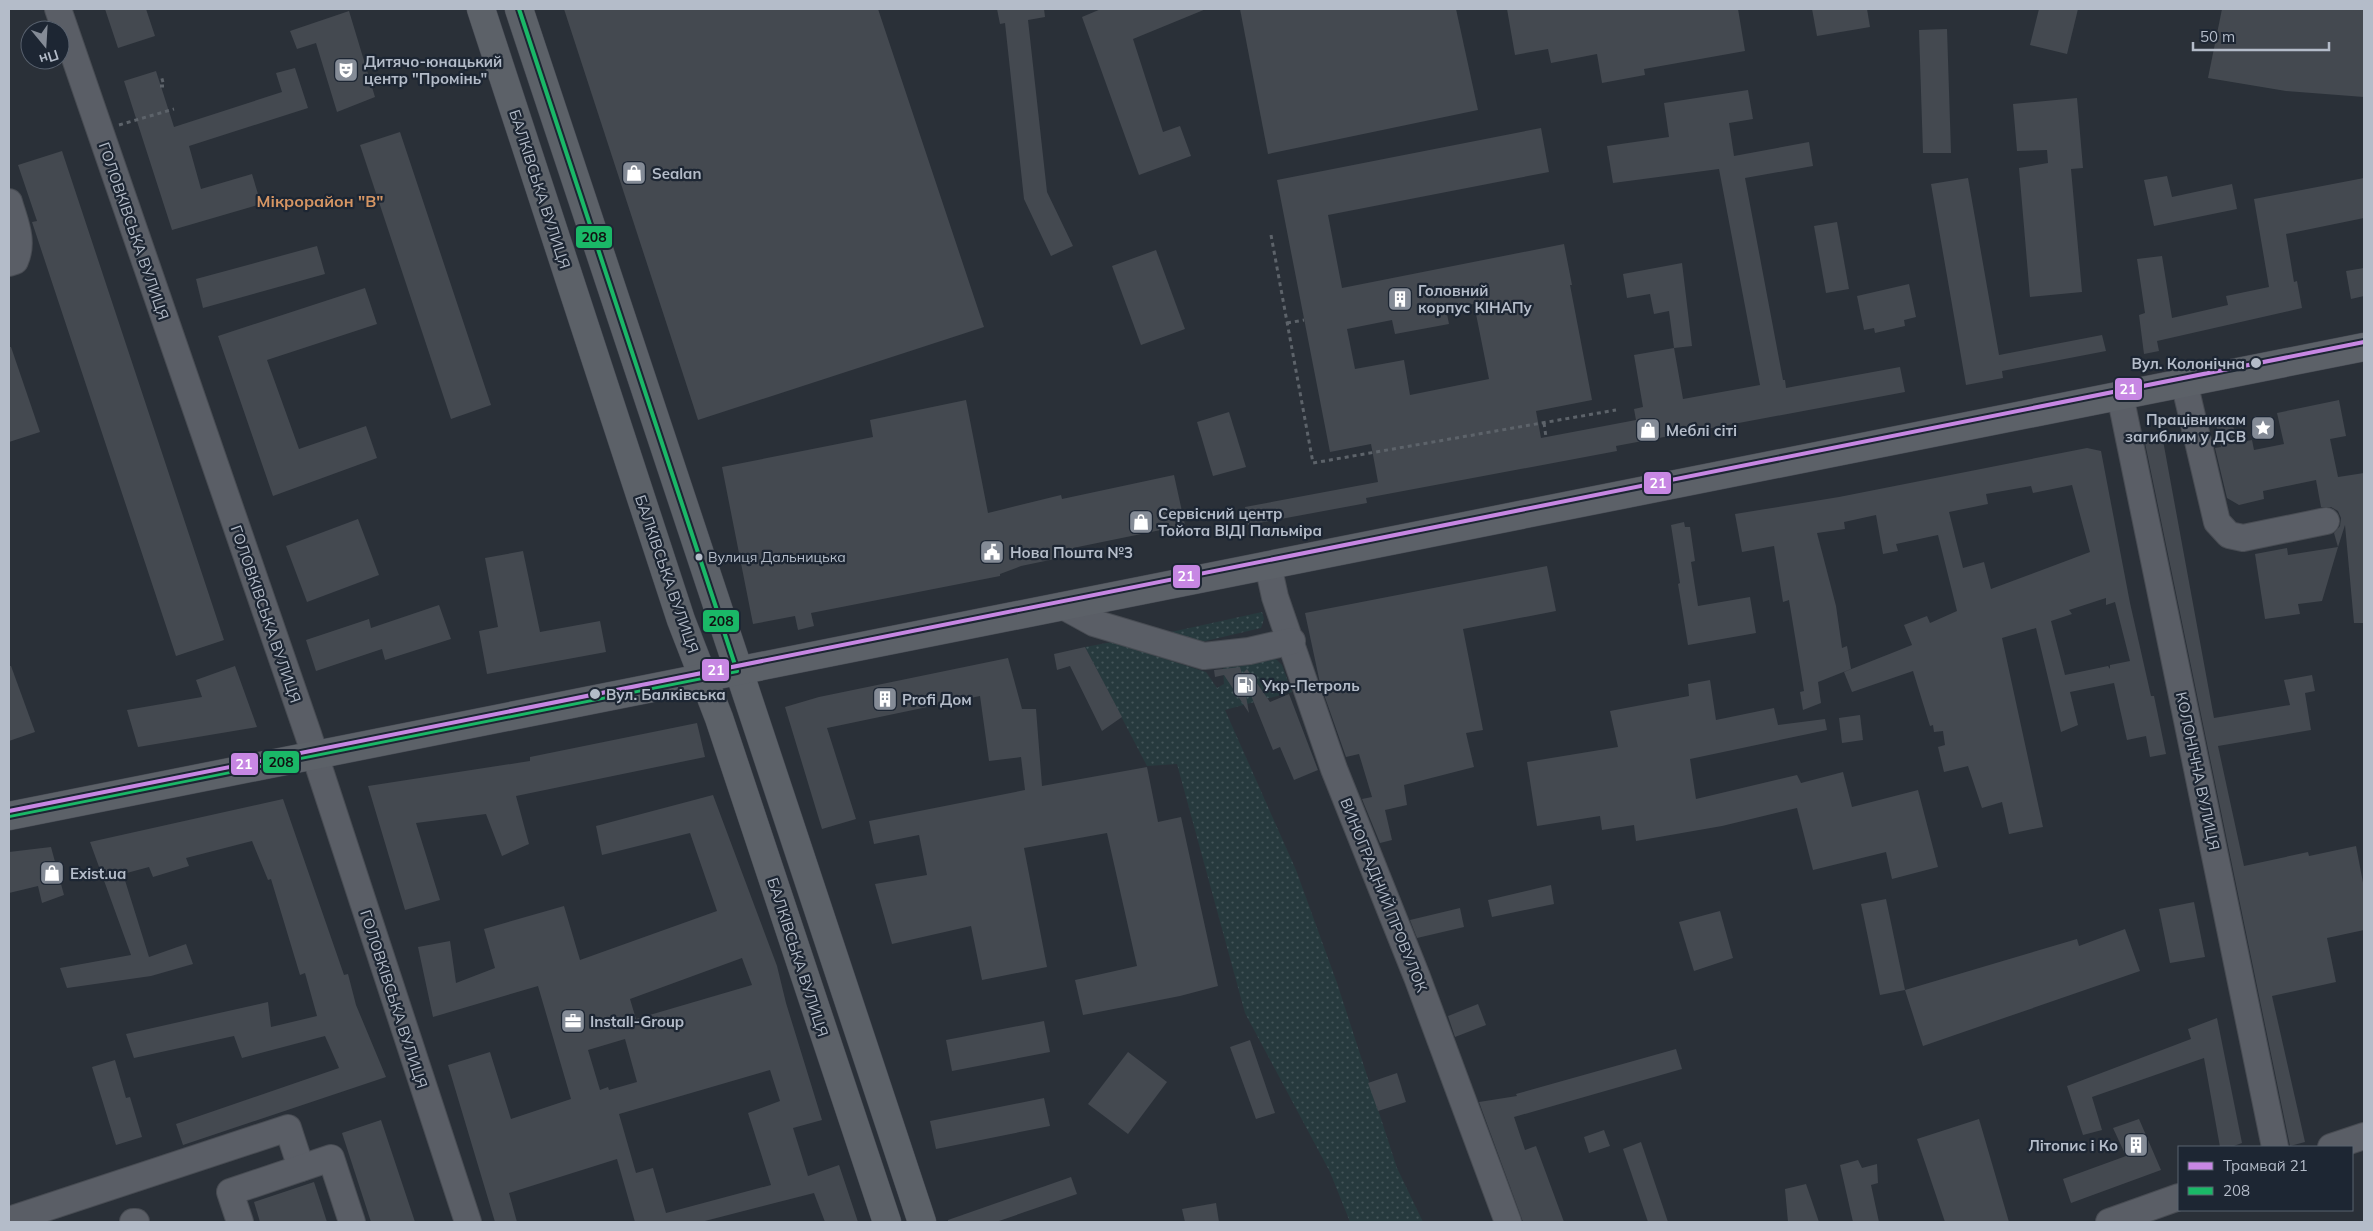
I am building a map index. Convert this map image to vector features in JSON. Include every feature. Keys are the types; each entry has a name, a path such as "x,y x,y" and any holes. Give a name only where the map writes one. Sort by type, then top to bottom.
{"main road":[{"name":"БАЛКІВСЬКА ВУЛИЦЯ","path":"481,9 681,620 719,718 887,1222"},
{"path":"519,9 737,671 922,1222"},
{"path":"9,816 2364,346"}],"street":[{"name":"ГОЛОВКІВСЬКА ВУЛИЦЯ","path":"58,9 314,755 468,1222"},
{"path":"9,202 18,233 20,250 15,261 9,264"},
{"path":"2184,382 2217,522 2229,535 2243,538 2326,521"},
{"name":"КОЛОНІЧНА ВУЛИЦЯ","path":"2120,395 2275,1146"},
{"name":"ВИНОГРАДНИЙ ПРОВУЛОК","path":"1268,565 1275,597 1292,641 1334,770 1417,977 1508,1222"},
{"path":"1063,606 1094,623 1204,656 1249,651 1292,641"},
{"path":"26,1218 288,1128 301,1168"},
{"path":"2334,1146 2364,1136"},
{"path":"240,1222 230,1192 331,1158 352,1222"},
{"path":"2109,1222 2178,1197"}],"path":[{"path":"160,75 164,86 160,86"},
{"path":"99,131 174,109"},
{"path":"1271,235 1313,463 1616,410"},
{"path":"1287,323 1304,320"},
{"path":"2136,366 2154,362"},
{"path":"1544,423 1546,437"}],"green space":[{"path":"1262,612 1264,619 1261,628 1197,643 1162,634"},
{"path":"1112,642 1206,672 1217,688 1224,684 1223,667 1260,657 1274,657 1282,665 1292,692 1225,710 1296,870 1337,983 1397,1168 1423,1222 1350,1222 1330,1172 1245,1013 1177,764 1147,766 1085,647"}],"building":[{"path":"105,9 146,9 155,36 118,48"},
{"path":"564,9 878,9 984,327 698,420"},
{"path":"997,9 1044,9 1045,17 1028,20 1047,192 1073,246 1051,256 1024,199 1005,23 1000,24"},
{"path":"1101,9 1206,9 1133,39 1163,132 1180,126 1191,156 1139,175 1082,17"},
{"path":"1240,9 1456,9 1478,110 1268,154"},
{"path":"1507,9 1738,9 1745,51 1644,69 1645,75 1602,83 1597,54 1551,63 1548,49 1515,55"},
{"path":"1812,9 1867,9 1870,27 1817,36"},
{"path":"2039,9 2078,9 2067,54 2030,45"},
{"path":"2222,9 2364,9 2364,97 2286,91 2208,78"},
{"name":"Дитячо-юнацький центр \"Промінь\"","path":"349,11 375,97 337,112 316,43 297,49 290,31"},
{"path":"1947,29 1951,153 1923,153 1919,30"},
{"path":"295,68 308,108 189,146 201,189 252,174 261,204 172,230 124,81 156,71 174,127 282,92 276,73"},
{"path":"1748,90 1753,119 1729,123 1734,156 1809,142 1813,166 1745,178 1786,388 1900,367 1905,392 1616,446 1617,451 1366,498 1367,503 1248,525 1245,507 1378,482 1371,444 1330,452 1277,180 1541,128 1549,172 1328,215 1342,288 1564,244 1592,400 1536,411 1541,438 1636,420 1634,409 1643,407 1634,355 1674,348 1683,399 1760,385 1719,169 1613,183 1607,146 1669,137 1664,103","holes":["1474,304 1489,379 1410,395 1404,360 1355,369 1347,329 1392,320 1395,334 1449,324 1446,309"]},
{"path":"2077,98 2083,168 2071,169 2082,292 2030,297 2019,168 2048,163 2047,150 2017,151 2013,104"},
{"path":"400,132 491,405 451,419 360,145"},
{"path":"62,151 224,640 176,656 32,222 37,221 18,165"},
{"path":"2167,176 2172,197 2232,184 2237,209 2154,226 2144,180"},
{"path":"1968,178 1999,355 2102,335 2106,351 2002,371 2003,378 1966,385 1931,184"},
{"path":"2364,178 2364,218 2286,234 2294,282 2297,281 2302,308 2157,341 2159,351 2144,354 2139,315 2145,313 2137,259 2162,256 2172,318 2228,305 2226,296 2269,287 2254,199"},
{"path":"1837,222 1849,289 1826,293 1814,226"},
{"path":"317,246 325,274 203,308 196,279"},
{"path":"1156,250 1185,329 1141,345 1112,266"},
{"path":"1682,263 1692,346 1674,348 1669,311 1654,314 1650,294 1627,298 1623,274"},
{"path":"2364,268 2364,296 2351,299 2346,271"},
{"path":"1909,284 1916,317 1904,320 1905,326 1875,333 1874,328 1864,330 1857,296"},
{"path":"365,288 377,324 267,360 299,449 366,426 377,458 273,496 218,336"},
{"path":"9,347 11,347 40,432 9,442"},
{"path":"966,400 988,513 1061,495 1062,499 1174,475 1185,525 1073,548 1074,555 1021,566 1000,574 1000,576 811,613 814,626 798,630 795,616 753,624 722,467 873,437 870,420"},
{"path":"2339,400 2346,436 2330,439 2338,477 2364,473 2364,623 2354,623 2345,525 2338,547 2334,533 2340,526 2341,518 2338,511 2331,507 2321,507 2316,480 2263,491 2264,499 2239,505 2227,498 2215,448 2221,447 2216,424 2232,421 2237,443 2252,440 2254,450 2284,444 2277,413"},
{"path":"1229,412 1246,467 1213,476 1197,422"},
{"path":"2162,435 2214,718 2290,705 2284,680 2312,675 2315,691 2305,693 2311,730 2218,746 2244,866 2308,852 2309,856 2356,846 2364,888 2364,930 2327,938 2336,982 2272,996 2305,1142 2290,1146 2144,438"},
{"path":"2087,448 2101,451 2130,603 2151,696 2154,696 2166,754 2150,757 2146,736 2127,740 2114,683 2070,692 2078,725 2061,732 2036,628 2002,638 2043,827 2009,834 2002,802 1982,808 1968,766 1944,772 1938,747 1945,745 1943,731 1934,732 1933,725 1930,726 1913,671 1852,692 1844,672 1912,645 1904,625 1927,616 1930,623 1957,611 1938,535 1896,544 1898,551 1883,554 1876,515 1844,522 1845,529 1817,533 1836,606 1842,648 1847,646 1851,669 1818,682 1821,703 1803,710 1800,692 1804,691 1789,600 1783,602 1774,546 1742,552 1735,514 1839,497","holes":["2072,485 2090,552 1991,589 1984,562 1963,568 1949,512 1988,504 1986,494 2031,486 2033,493","2106,598 2106,605 2115,602 2130,661 2110,665 2110,669 2108,666 2065,675 2051,621 2072,614 2069,610"]},
{"path":"358,519 379,575 307,602 286,546"},
{"path":"1684,522 1685,527 1690,527 1695,561 1691,562 1698,606 1750,597 1756,633 1688,645 1671,525"},
{"path":"2338,547 2322,601 2298,604 2300,614 2265,619 2255,554 2287,548 2288,555"},
{"path":"523,551 540,632 600,621 606,652 487,674 479,631 498,627 485,558"},
{"path":"1547,566 1556,611 1463,629 1483,730 1466,733 1474,767 1404,785 1407,805 1385,810 1392,840 1380,843 1362,799 1372,797 1359,754 1346,757 1320,683 1305,613"},
{"path":"439,605 451,639 385,660 382,649 316,671 306,640 369,619 371,628"},
{"path":"1085,647 1122,717 1102,731 1070,666 1057,670 1054,654"},
{"path":"1008,658 1022,709 1036,709 1042,786 1147,767 1158,822 1181,817 1218,986 1180,996 1083,1015 1075,980 1137,966 1107,833 1024,848 1047,967 982,980 971,926 892,944 875,884 927,875 919,835 874,844 869,821 1025,790 1021,757 989,761 980,696 827,728 856,819 822,829 785,707 819,697"},
{"path":"9,666 11,666 35,732 9,741"},
{"path":"235,666 257,727 138,747 127,710 202,697 196,680"},
{"path":"1240,667 1242,674 1247,669 1270,702 1289,694 1318,770 1294,780 1280,747 1273,750 1250,693 1246,696 1249,713 1224,675 1215,677 1214,670"},
{"path":"1710,680 1716,720 1774,708 1778,725 1825,719 1827,730 1690,759 1696,799 1797,775 1801,783 1843,772 1852,807 1918,790 1938,867 1892,879 1886,852 1813,870 1797,808 1722,826 1636,841 1634,825 1602,830 1600,816 1537,826 1527,762 1618,747 1610,711 1689,696 1688,684"},
{"path":"1860,715 1863,740 1842,743 1839,718"},
{"path":"697,723 705,757 516,796 529,844 502,856 486,814 416,823 440,900 405,910 368,786 530,761 530,757"},
{"path":"713,795 777,966 786,1003 822,1120 793,1128 808,1176 839,1165 858,1222 825,1222 814,1193 701,1222 635,1222 617,1159 509,1193 517,1222 495,1222 448,1065 490,1052 511,1119 571,1099 538,986 433,1017 418,947 450,941 456,983 495,968 484,929 564,906 580,960 717,911 690,833 602,855 596,826","holes":["742,958 752,985 636,1019 630,999","625,1039 637,1082 609,1090 608,1087 600,1090 588,1050","770,1070 780,1101 748,1113 771,1185 666,1213 653,1168 636,1173 619,1114"]},
{"path":"283,799 344,975 348,974 356,1005 386,1077 183,1145 176,1124 339,1068 325,1036 242,1058 234,1036 134,1058 126,1034 268,1002 271,1027 317,1016 305,973 300,975 271,879 268,880 252,841 186,858 189,866 153,877 149,867 123,874 149,957 186,944 193,964 151,976 67,988 60,968 131,955 90,842"},
{"path":"51,847 64,895 42,903 38,886 9,893 9,852"},
{"path":"1551,885 1554,904 1492,917 1488,900"},
{"path":"1886,899 1905,990 1880,995 1861,904"},
{"path":"2194,902 2205,957 2170,963 2159,909"},
{"path":"1460,908 1464,927 1417,938 1410,920"},
{"path":"1720,911 1733,958 1694,971 1679,922"},
{"path":"2125,929 2140,971 1923,1046 1905,990 2077,939 2079,946"},
{"path":"1478,1004 1486,1025 1455,1037 1448,1016"},
{"path":"2217,1018 2242,1143 2234,1146 2220,1146 2204,1058 2092,1097 2102,1130 2083,1135 2067,1086 2191,1039 2188,1029"},
{"path":"1044,1021 1050,1052 952,1071 946,1040"},
{"path":"1250,1040 1275,1113 1256,1119 1230,1047"},
{"path":"1676,1049 1682,1069 1514,1117 1525,1150 1536,1146 1564,1222 1523,1222 1479,1102 1517,1096 1516,1094"},
{"path":"1128,1052 1167,1082 1128,1134 1088,1104"},
{"path":"115,1060 126,1098 130,1097 142,1137 116,1145 92,1067"},
{"path":"1397,1073 1406,1102 1378,1111 1368,1083"},
{"path":"1044,1098 1050,1126 936,1149 930,1121"},
{"path":"1979,1119 2009,1222 1945,1222 1917,1139"},
{"path":"2139,1119 2161,1170 2071,1203 2063,1179 2126,1156 2113,1128"},
{"path":"381,1120 415,1222 371,1222 342,1133"},
{"path":"1604,1130 1610,1146 1589,1153 1584,1137"},
{"path":"1641,1142 1668,1222 1648,1222 1623,1149"},
{"path":"1858,1160 1862,1168 1877,1164 1878,1183 1871,1185 1879,1222 1853,1222 1840,1165"},
{"path":"1071,1177 1077,1194 996,1222 948,1222 948,1220"},
{"path":"314,1182 327,1222 260,1222 254,1202"},
{"path":"1806,1184 1819,1222 1788,1222 1785,1189"},
{"path":"1216,1203 1219,1222 1185,1222 1182,1209"}],"tram line":[{"name":"21","path":"9,811 2364,342"}],"transit line":[{"name":"208","path":"9,816 737,671 519,9"}],"place":[{"name":"Дитячо-юнацький центр \"Промінь\"","path":"346,70"},
{"name":"Sealan","path":"634,173"},
{"name":"Головний корпус КІНАПу","path":"1400,299"},
{"name":"Вул. Колонічна","path":"2256,363"},
{"name":"Працівникам загиблим у ДСВ","path":"2263,428"},
{"name":"Меблі сіті","path":"1648,430"},
{"name":"Сервісний центр Тойота ВІДІ Пальміра","path":"1141,522"},
{"name":"Нова Пошта №3","path":"992,552"},
{"name":"Вулиця Дальницька","path":"699,557"},
{"name":"Укр-Петроль","path":"1245,685"},
{"name":"Вул. Балківська","path":"595,694"},
{"name":"Profi Дом","path":"885,699"},
{"name":"Exist.ua","path":"52,873"},
{"name":"Install-Group","path":"573,1021"},
{"name":"Літопис і Ко","path":"2136,1145"}],"district":[{"name":"Мікрорайон \"В\"","path":"320,201"}]}
